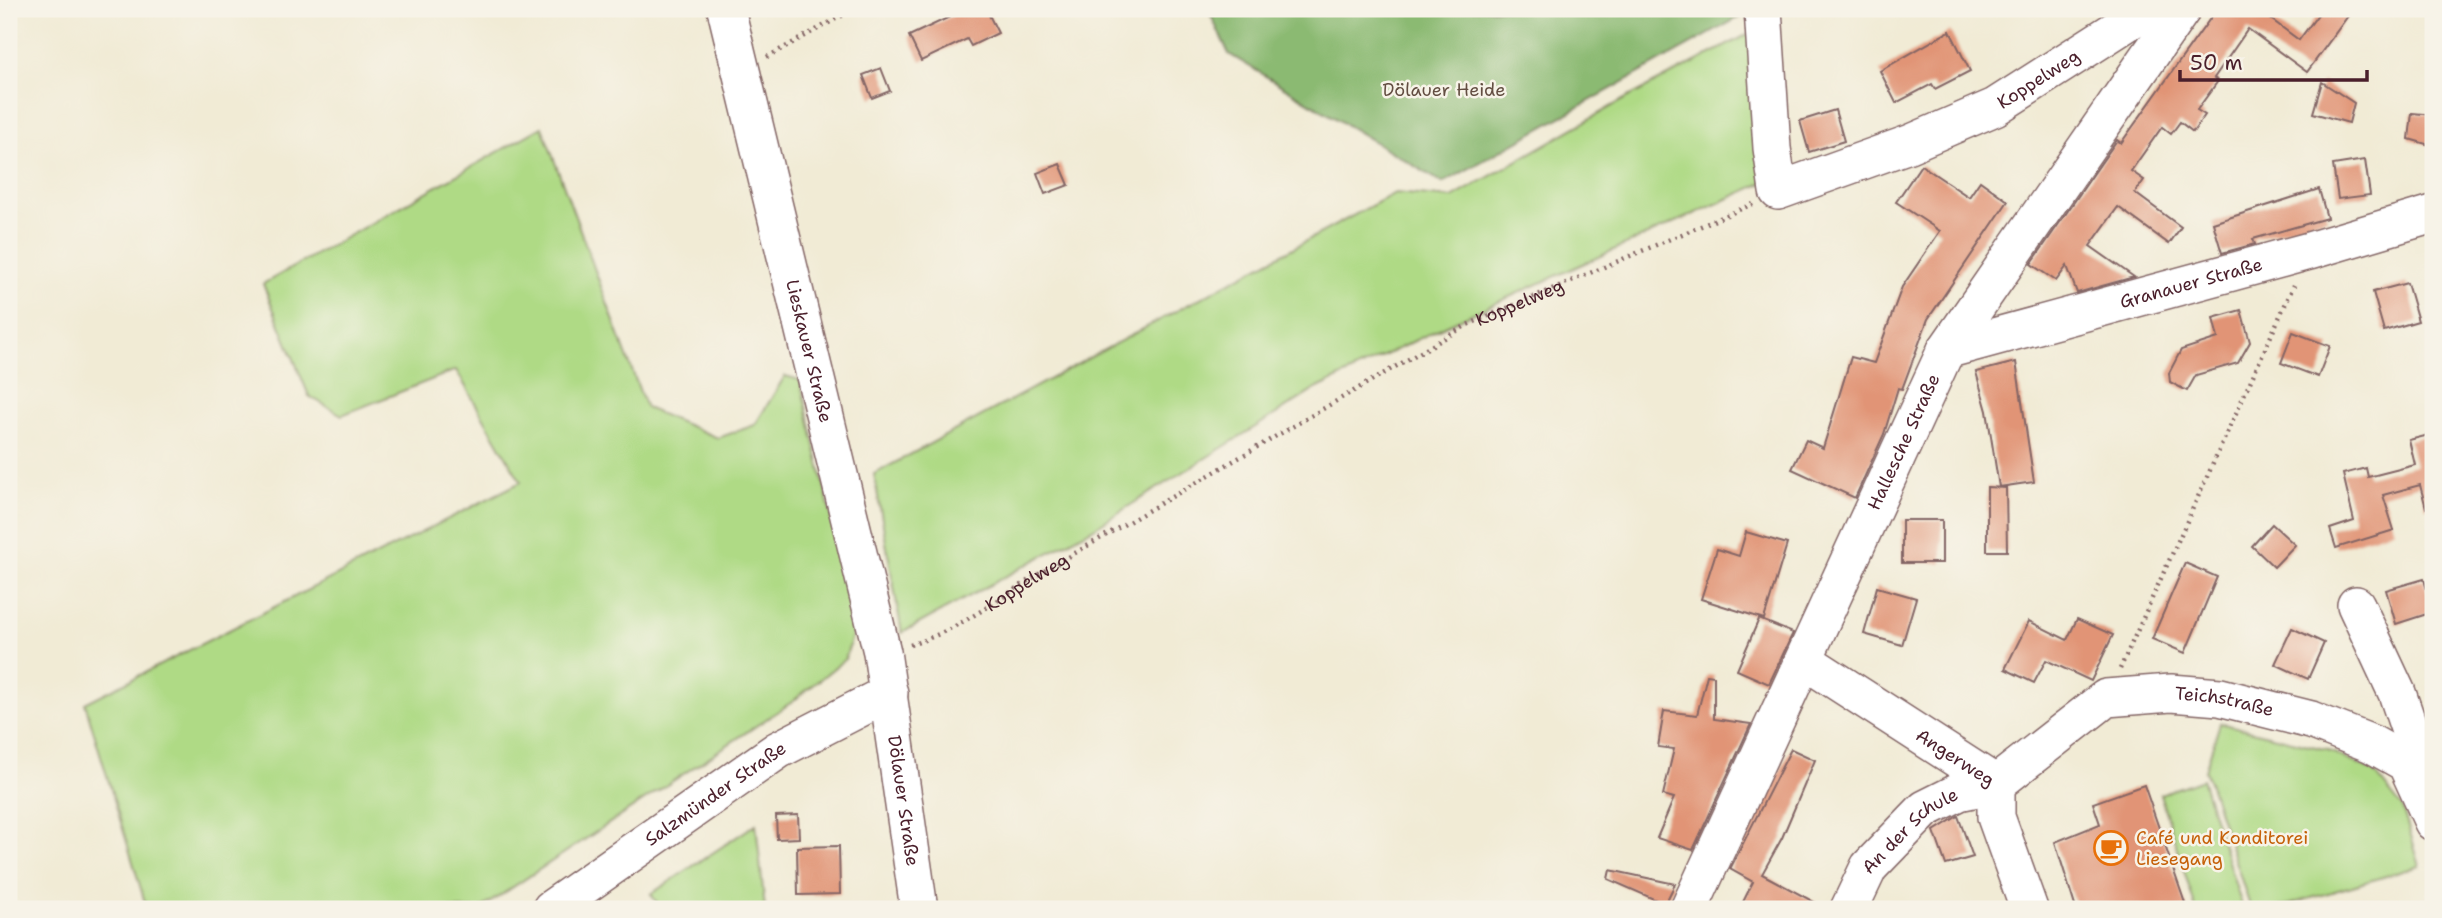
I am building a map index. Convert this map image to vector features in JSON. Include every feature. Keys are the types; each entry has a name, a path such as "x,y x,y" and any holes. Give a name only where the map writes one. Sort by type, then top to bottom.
{"street":[{"name":"Lieskauer Straße","path":"726,9 882,652 889,693"},
{"path":"1763,9 1772,148 1778,191"},
{"name":"Koppelweg","path":"1778,191 1909,144 1995,107 2145,11 2182,9"},
{"name":"Hallesche Straße","path":"1689,909 1946,350 2182,9"},
{"name":"Granauer Straße","path":"1946,350 2309,251 2433,214"},
{"path":"2356,606 2397,693 2413,740 2406,763 2433,822"},
{"name":"Angerweg","path":"1804,660 1996,784 1996,817 2029,909"},
{"name":"Salzmünder Straße","path":"551,909 778,750 889,693"},
{"name":"Dölauer Straße","path":"889,693 919,909"},
{"name":"Teichstraße","path":"2106,698 2171,693 2261,705 2347,734 2406,763"},
{"path":"1996,784 2106,698"},
{"name":"An der Schule","path":"1849,909 1870,867 1924,809 1959,792 1996,784"}],"path":[{"path":"741,69 782,51 854,9"},
{"name":"Koppelweg","path":"882,652 913,644 953,627 1467,325 1778,191"},
{"path":"2106,698 2172,559 2309,251"}],"green space":[{"name":"Dölauer Heide","path":"1208,9 1754,9 1443,183 1229,54"},
{"path":"1754,31 1765,182 1447,325 1316,389 1094,528 902,633 874,474 1395,193 1452,198 1623,100"},
{"path":"542,127 646,408 718,438 755,425 785,376 800,380 853,611 852,637 845,659 792,702 480,909 147,909 85,703 521,482 456,370 342,415 309,396 263,284"},
{"path":"2220,723 2328,750 2374,772 2402,807 2420,866 2274,909 2251,909 2205,770"},
{"path":"2202,779 2243,909 2196,909 2160,794"},
{"path":"756,824 765,909 661,909 651,894"}],"building":[{"path":"951,9 986,9 998,33 971,46 967,39 921,61 909,36 954,15"},
{"path":"2217,9 2274,9 2268,17 2299,40 2322,9 2353,9 2307,72 2248,29 2214,78 2218,81 2197,110 2205,115 2193,132 2180,122 2171,134 2162,127 2131,171 2144,180 2135,193 2181,227 2169,244 2118,207 2090,246 2134,277 2077,293 2067,266 2056,281 2031,264 2117,140 2121,143"},
{"path":"1950,31 1970,71 1935,89 1932,84 1896,103 1880,71"},
{"path":"881,68 890,91 872,98 863,75"},
{"path":"2322,82 2354,103 2349,123 2313,113"},
{"path":"1835,110 1844,141 1809,152 1800,121"},
{"path":"2412,113 2433,115 2433,146 2409,139"},
{"path":"2365,160 2370,195 2338,199 2333,165"},
{"path":"1060,164 1069,185 1045,194 1037,173"},
{"path":"1921,165 1969,197 1980,181 2008,201 1928,319 1902,389 1898,388 1884,434 1855,498 1792,469 1806,440 1823,448 1851,357 1874,363 1902,287 1940,231 1896,202"},
{"path":"2319,189 2327,218 2253,239 2255,244 2222,253 2213,223"},
{"path":"2407,283 2418,321 2384,331 2373,292"},
{"path":"2241,310 2250,342 2238,363 2196,375 2187,391 2170,382 2169,373 2181,350 2218,338 2213,318"},
{"path":"2293,332 2330,346 2318,377 2281,363"},
{"path":"2016,362 2034,482 1999,487 1987,411 1976,372"},
{"path":"2433,434 2433,507 2426,508 2420,485 2383,495 2394,530 2336,548 2330,529 2354,521 2343,474 2366,468 2368,477 2415,465 2409,440"},
{"path":"1987,487 2006,488 2007,551 1987,551"},
{"path":"1902,520 1942,520 1942,563 1902,563"},
{"path":"2272,524 2295,545 2274,567 2252,546"},
{"path":"1746,532 1787,544 1764,619 1701,599 1717,549 1739,556"},
{"path":"2185,563 2217,577 2185,653 2152,639"},
{"path":"2424,579 2433,612 2396,624 2386,590"},
{"path":"1877,587 1916,598 1902,645 1864,634"},
{"path":"1759,619 1793,633 1769,684 1737,670"},
{"path":"2077,619 2113,635 2091,681 2046,660 2034,683 2005,669 2029,621 2067,640"},
{"path":"2292,628 2324,643 2308,679 2275,664"},
{"path":"1707,675 1714,676 1714,719 1751,724 1693,850 1657,838 1674,798 1663,795 1674,749 1658,747 1664,711 1697,715"},
{"path":"1791,749 1815,760 1782,838 1762,874 1827,909 1755,909 1743,902 1753,882 1730,869"},
{"name":"Café und Konditorei Liesegang","path":"2144,785 2187,909 2076,909 2055,842 2100,824 2093,803"},
{"path":"798,815 799,838 777,839 776,816"},
{"path":"1958,816 1973,857 1946,865 1934,831"},
{"path":"839,846 840,894 798,895 797,847"},
{"path":"1610,870 1675,884 1665,904 1608,879"}],"place":[{"name":"Café und Konditorei Liesegang","path":"2111,848"}]}
